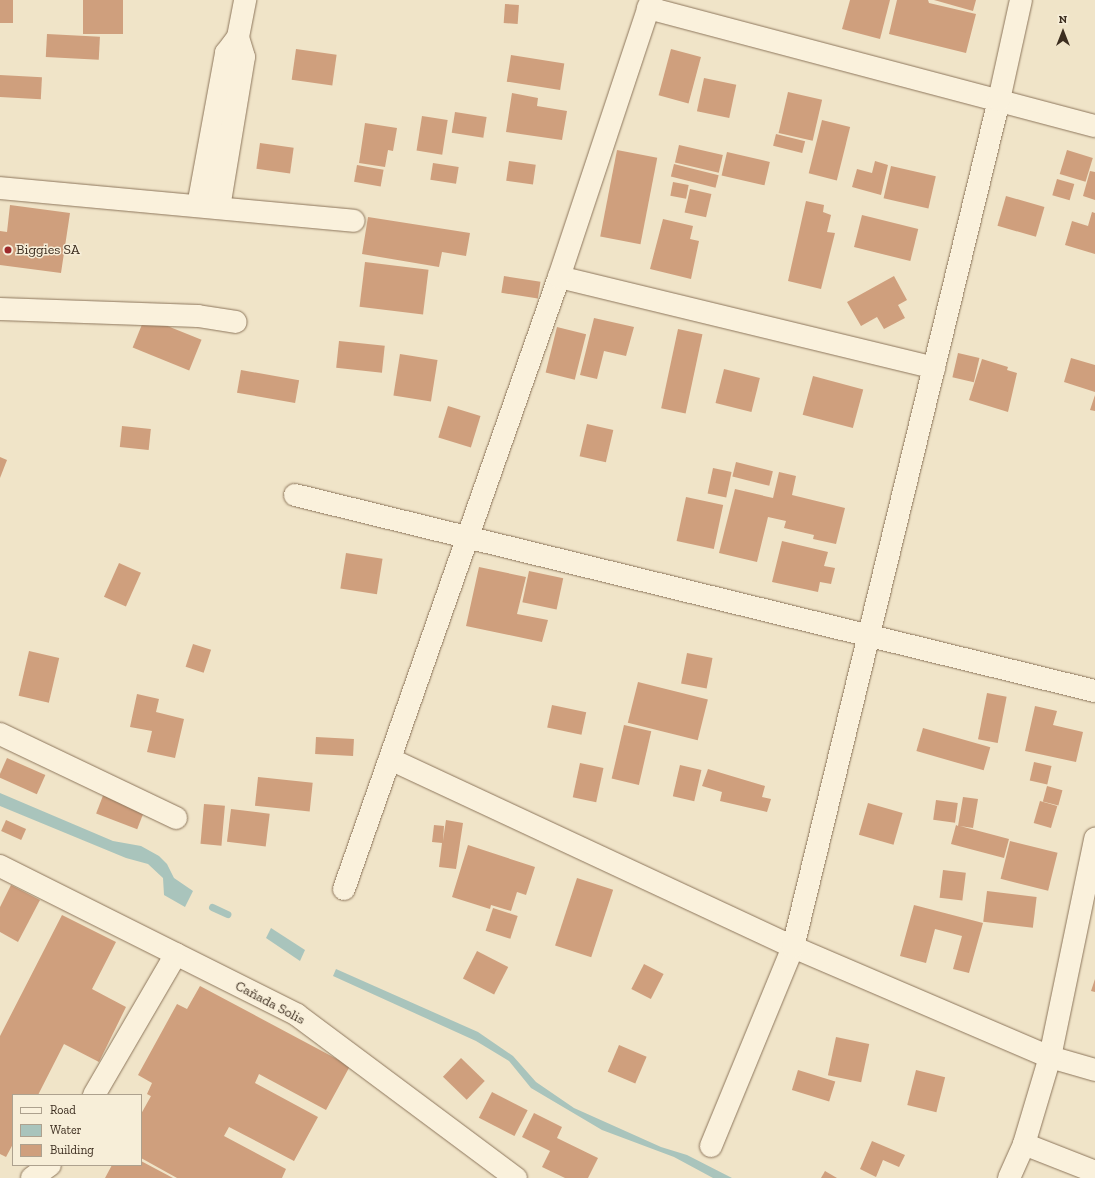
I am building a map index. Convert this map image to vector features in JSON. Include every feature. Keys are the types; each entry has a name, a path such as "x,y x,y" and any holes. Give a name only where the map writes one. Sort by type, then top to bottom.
{"street":[{"path":"208,207 226,53 238,37 245,0"},
{"path":"711,1146 792,947 870,634 999,100 1021,0"},
{"path":"344,889 559,276 650,4 1095,126"},
{"path":"0,188 353,221"},
{"path":"559,276 934,368"},
{"path":"0,309 198,316 236,322"},
{"path":"295,494 870,634 1095,691"},
{"path":"0,734 176,818"},
{"path":"390,759 792,947 1050,1056 1095,1070"},
{"path":"1009,1178 1024,1144 1050,1056 1095,839"},
{"name":"Cañada Solis","path":"0,866 297,1015 516,1178"},
{"path":"95,1094 176,954"},
{"path":"1024,1144 1095,1172"},
{"path":"32,1178 49,1166"}],"water":[{"path":"0,793 113,841 141,846 159,856 167,864 174,878 193,891 185,907 164,895 163,878 148,864 126,858 0,806"},
{"path":"271,928 305,950 300,961 266,938"},
{"path":"336,969 478,1032 513,1056 536,1082 574,1108 661,1147 687,1155 732,1178 713,1178 674,1157 602,1130 531,1088 509,1061 476,1041 333,976"}],"building":[{"path":"0,0 13,0 13,23 0,23"},
{"path":"83,0 123,0 123,34 83,34"},
{"path":"850,0 890,0 880,39 842,29"},
{"path":"897,0 928,0 929,3 976,14 966,53 889,34"},
{"path":"934,0 976,0 973,11"},
{"path":"505,4 519,5 518,24 504,23"},
{"path":"47,34 100,37 99,60 46,57"},
{"path":"296,49 337,55 332,85 292,80"},
{"path":"671,49 701,57 689,103 659,95"},
{"path":"511,55 564,63 560,90 507,82"},
{"path":"0,75 42,77 41,99 0,97"},
{"path":"704,78 736,85 729,118 697,111"},
{"path":"788,92 822,100 813,141 779,133"},
{"path":"512,93 538,98 537,106 567,111 562,140 506,132"},
{"path":"455,112 487,117 483,138 452,133"},
{"path":"422,116 448,120 442,155 417,151"},
{"path":"822,120 850,127 837,180 809,173"},
{"path":"365,123 397,128 393,151 388,150 385,167 359,163"},
{"path":"776,134 805,141 802,153 773,146"},
{"path":"260,143 294,148 290,173 256,169"},
{"path":"679,145 723,155 719,173 675,163"},
{"path":"617,150 657,158 640,244 600,236"},
{"path":"1067,150 1093,158 1086,182 1060,174"},
{"path":"727,152 770,162 764,185 722,175"},
{"path":"509,161 536,165 533,185 506,181"},
{"path":"875,161 888,165 881,195 852,187 857,169 872,173"},
{"path":"433,163 459,167 456,184 430,180"},
{"path":"674,164 719,175 715,188 671,177"},
{"path":"357,165 384,170 381,186 354,182"},
{"path":"891,166 936,176 928,209 884,198"},
{"path":"1090,171 1095,172 1095,200 1083,196"},
{"path":"1057,179 1074,184 1070,200 1052,195"},
{"path":"673,182 689,185 686,199 670,196"},
{"path":"690,189 711,194 706,217 685,212"},
{"path":"1006,196 1044,207 1036,237 997,226"},
{"path":"806,201 824,205 823,212 831,215 827,232 835,233 821,289 788,281"},
{"path":"10,205 70,213 61,273 0,265 0,231 7,232"},
{"path":"1092,212 1095,213 1095,254 1065,245 1072,221 1088,226"},
{"path":"862,215 918,229 910,261 854,247"},
{"path":"368,217 470,233 466,256 442,252 439,267 362,254"},
{"path":"663,219 693,226 690,239 699,241 691,279 650,269"},
{"path":"365,262 429,270 423,314 360,307"},
{"path":"504,276 541,282 538,299 501,293"},
{"path":"894,276 907,300 898,305 905,318 884,329 877,317 861,326 847,302"},
{"path":"145,317 202,340 189,370 133,348"},
{"path":"594,318 634,327 626,356 604,351 597,379 580,375"},
{"path":"557,327 586,334 575,380 546,373"},
{"path":"678,329 702,334 686,413 661,408"},
{"path":"339,341 385,346 382,373 336,368"},
{"path":"958,353 979,358 974,382 952,377"},
{"path":"400,354 438,360 431,401 393,395"},
{"path":"1071,358 1095,365 1095,392 1064,382"},
{"path":"982,359 1008,367 1007,370 1017,373 1008,412 969,400"},
{"path":"724,369 760,378 751,412 716,403"},
{"path":"241,370 299,380 295,403 237,393"},
{"path":"813,376 863,389 853,428 803,415"},
{"path":"1095,395 1095,411 1090,410"},
{"path":"448,406 481,416 471,447 438,438"},
{"path":"587,424 613,430 606,462 580,456"},
{"path":"122,426 151,429 149,450 120,447"},
{"path":"0,457 7,460 0,478"},
{"path":"736,462 773,471 769,486 732,477"},
{"path":"713,468 732,472 726,497 708,493"},
{"path":"779,472 796,476 792,495 845,508 836,544 813,539 814,535 784,528 786,521 768,517 757,562 719,553 735,489 773,498"},
{"path":"686,497 723,505 714,549 677,541"},
{"path":"782,541 828,552 824,566 835,568 831,584 820,582 818,592 772,582"},
{"path":"346,553 383,559 377,594 340,589"},
{"path":"119,563 141,573 126,607 104,597"},
{"path":"479,567 526,577 517,614 548,620 542,642 466,626"},
{"path":"529,571 563,578 557,610 522,602"},
{"path":"193,644 211,650 204,673 186,667"},
{"path":"29,651 59,658 49,703 19,696"},
{"path":"687,653 713,658 707,688 681,683"},
{"path":"638,682 708,699 698,740 628,723"},
{"path":"987,693 1007,697 998,743 978,739"},
{"path":"137,694 159,699 156,712 184,719 175,758 147,752 152,731 130,727"},
{"path":"552,705 586,712 581,735 547,727"},
{"path":"1035,706 1057,711 1053,725 1083,732 1076,762 1025,751"},
{"path":"624,725 651,731 639,785 612,779"},
{"path":"923,728 990,747 984,770 916,751"},
{"path":"316,737 354,739 353,756 315,754"},
{"path":"7,758 45,775 37,794 0,778 0,774"},
{"path":"1034,762 1052,766 1047,785 1030,781"},
{"path":"580,763 603,768 596,802 573,797"},
{"path":"680,765 701,770 694,801 673,796"},
{"path":"708,769 765,786 762,797 771,799 767,812 720,801 722,792 702,786"},
{"path":"258,777 313,783 310,812 255,806"},
{"path":"1047,786 1062,790 1058,806 1043,801"},
{"path":"104,793 145,809 137,829 96,814"},
{"path":"963,797 978,799 973,828 960,826 1009,839 1004,858 951,844 956,825 958,826"},
{"path":"936,800 958,803 955,823 933,820"},
{"path":"1040,801 1057,806 1051,828 1034,823"},
{"path":"868,803 903,813 894,845 859,835"},
{"path":"204,804 225,806 221,846 201,844"},
{"path":"231,809 270,814 266,847 227,842"},
{"path":"6,820 26,829 21,840 1,831"},
{"path":"446,820 463,823 456,869 439,867 442,843 432,842 434,825 444,826 443,841"},
{"path":"1010,841 1058,853 1048,891 1001,879"},
{"path":"468,845 535,867 526,895 517,892 511,911 491,905 490,909 452,897"},
{"path":"943,870 966,873 962,901 940,898"},
{"path":"577,878 613,890 591,957 555,946"},
{"path":"11,885 40,900 18,942 0,932 0,907"},
{"path":"987,891 1037,897 1033,928 983,922"},
{"path":"914,905 983,923 969,973 953,969 962,936 935,929 926,963 900,956"},
{"path":"493,908 518,916 510,939 486,931"},
{"path":"62,915 116,942 92,989 126,1007 99,1062 64,1044 39,1094 12,1094 12,1146 6,1157 0,1154 0,1036"},
{"path":"477,951 508,967 494,995 463,979"},
{"path":"644,964 664,974 651,999 631,989"},
{"path":"1095,979 1095,992 1091,991"},
{"path":"200,986 350,1066 326,1110 259,1074 255,1083 318,1117 294,1161 229,1127 224,1136 286,1169 282,1178 177,1178 142,1159 142,1112 151,1096 147,1094 152,1083 138,1075 177,1004 187,1009"},
{"path":"836,1037 869,1044 861,1082 828,1075"},
{"path":"619,1045 647,1057 635,1083 608,1072"},
{"path":"461,1058 485,1081 467,1100 443,1077"},
{"path":"798,1070 835,1081 829,1101 792,1090"},
{"path":"916,1070 945,1077 936,1112 907,1105"},
{"path":"492,1092 528,1110 514,1136 479,1118"},
{"path":"534,1113 562,1127 557,1138 598,1158 588,1178 565,1178 542,1167 550,1151 522,1137"},
{"path":"872,1141 905,1155 899,1167 883,1160 876,1177 860,1169"},
{"path":"142,1162 173,1178 105,1178 111,1166 142,1166"},
{"path":"825,1171 837,1178 821,1178"}],"waterway":[{"path":"212,907 227,914"}],"place":[{"name":"Biggies SA","path":"8,250"}]}
